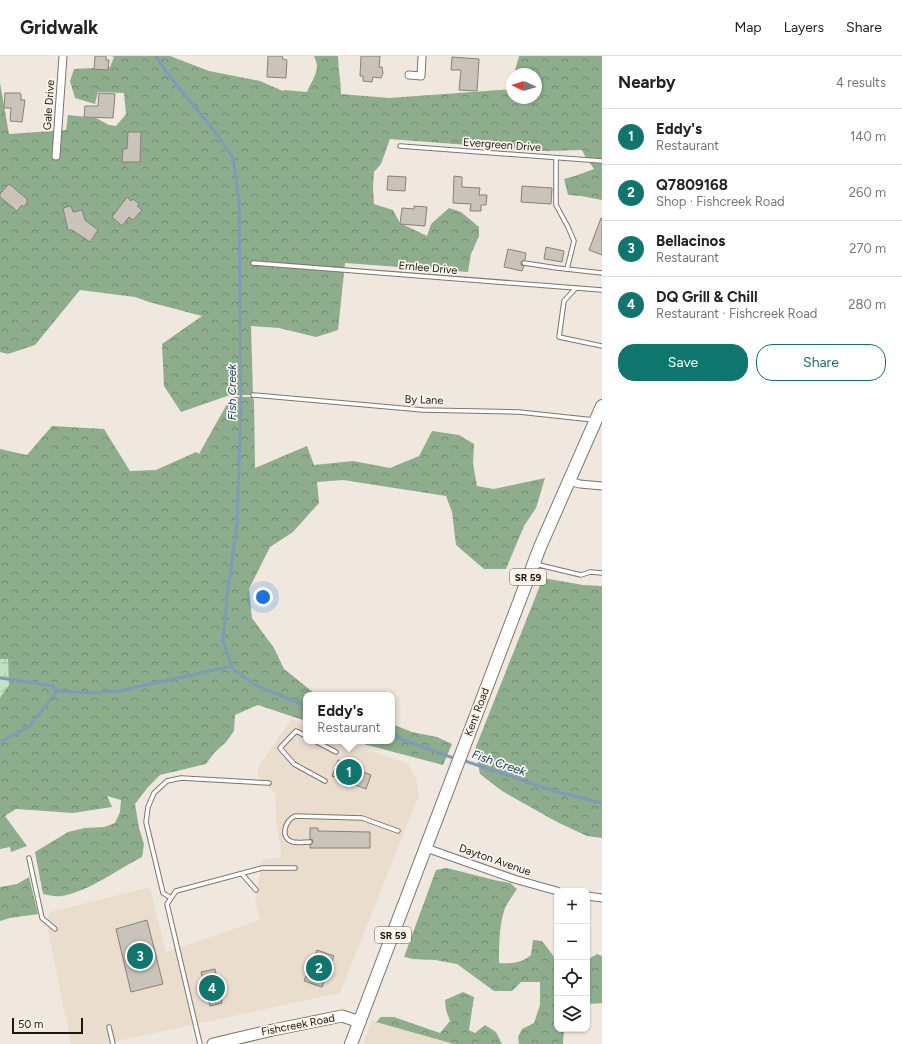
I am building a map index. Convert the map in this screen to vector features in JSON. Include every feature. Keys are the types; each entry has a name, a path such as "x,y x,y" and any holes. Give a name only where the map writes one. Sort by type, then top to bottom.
{"main road":[{"name":"Kent Road","path":"351,1044 534,564 602,406"},
{"name":"Fishcreek Road","path":"213,1044 342,1016 360,1022"}],"street":[{"name":"Gale Drive","path":"56,156 63,56"},
{"path":"409,75 421,76 422,56"},
{"path":"568,482 602,486"},
{"name":"Dayton Avenue","path":"426,848 514,879 554,890"},
{"path":"590,896 602,898"}],"lane":[{"name":"Evergreen Drive","path":"400,146 602,162"},
{"path":"556,158 556,205 574,241 567,269"},
{"name":"Ernlee Drive","path":"253,263 602,290"},
{"path":"524,263 602,273"},
{"path":"576,288 564,301 559,336 602,346"},
{"name":"By Lane","path":"253,395 423,410 519,412 595,420"},
{"path":"534,564 581,575 590,572 602,573"},
{"path":"303,735 296,732 280,748 294,764 325,781"},
{"path":"321,744 336,752"},
{"path":"171,898 163,892 146,822 148,807 154,793 167,781 180,778 269,783"},
{"path":"310,842 292,842 285,835 286,824 294,816 362,818 398,832"},
{"path":"29,858 42,918 55,929"},
{"path":"200,1044 167,904 176,891 262,868 295,868"},
{"path":"242,874 256,890"},
{"path":"108,1027 113,1044"}],"shaded area":[{"path":"292,718 303,726 303,744 349,744 407,763 416,777 419,795 340,993 104,1044 71,1044 46,921 50,912 150,887 166,952 260,920 255,904 262,860 282,857 276,822 275,793 258,777 258,768"},
{"path":"372,1020 376,1022 454,1044 363,1044"}],"green space":[{"path":"111,56 170,56 209,71 260,81 283,91 307,92 317,69 314,56 338,56 341,94 389,98 506,89 506,104 542,104 542,68 516,68 519,56 602,56 602,200 568,195 564,179 594,169 582,150 547,151 390,139 381,164 374,172 374,204 393,210 400,223 427,236 431,224 449,208 461,212 479,227 479,236 471,254 468,272 345,263 338,330 316,337 279,328 251,326 253,395 230,395 181,412 164,386 162,344 202,316 135,297 80,290 35,345 8,354 0,352 0,83 9,134 66,130 68,115 96,118 109,125 116,126 126,114 124,93 98,92 95,104 75,98 70,81 74,69 110,67 114,57"},
{"path":"231,397 253,397 255,468 307,446 314,465 353,461 390,468 419,456 432,431 459,435 474,444 473,464 477,486 494,489 545,478 536,508 524,526 506,569 484,569 456,545 452,512 446,496 343,480 317,482 319,503 293,532 270,547 249,589 252,618 274,648 284,669 313,692 303,692 303,720 258,705 235,715 234,731 206,764 160,775 148,787 135,804 139,828 144,844 142,857 84,889 60,896 43,894 35,852 68,832 85,828 104,827 115,823 120,812 121,800 107,796 112,807 73,813 16,809 5,816 27,846 11,852 10,847 0,849 0,449 27,455 52,426 104,429 130,471 156,470 196,452 199,454"},
{"path":"543,578 583,585 602,586 602,838 587,836 557,822 502,791 480,774 475,749"},
{"path":"0,659 8,659 9,685 0,698"},
{"path":"395,725 412,732 437,737 452,744 443,765 363,744 395,744"},
{"path":"447,868 510,883 517,889 506,906 503,915 500,935 499,963 512,963 524,960 531,955 533,940 542,941 554,958 554,1032 564,1032 563,1044 519,1044 518,1037 522,1029 534,1023 540,1005 540,982 521,982 512,991 494,991 457,964 404,957 436,870"},
{"path":"29,877 38,914 0,921 0,887 17,884"},
{"path":"597,954 602,956 602,1003 590,1004 590,958"},
{"path":"463,992 474,997 469,1030 475,1033 485,1025 496,1032 502,1044 454,1044 376,1022 381,1017 394,1017 440,1033 450,1021 446,1010 445,1000"}],"building":[{"path":"95,56 106,56 106,60 109,60 108,70 94,69"},
{"path":"268,56 282,56 283,59 287,60 286,78 267,77"},
{"path":"361,56 380,56 379,67 382,67 383,73 381,78 373,77 372,82 363,81 363,76 360,76"},
{"path":"452,57 479,59 477,91 459,90 461,70 451,70"},
{"path":"5,93 20,93 21,100 25,100 22,122 10,121 11,108 4,108"},
{"path":"99,93 115,94 113,118 84,117 85,106 98,106"},
{"path":"128,132 141,132 140,162 122,162 123,149 127,149"},
{"path":"388,176 406,177 405,191 387,190"},
{"path":"454,176 462,177 462,187 480,188 479,195 487,195 486,205 481,205 481,211 470,211 471,204 453,203"},
{"path":"9,184 27,199 24,207 22,205 17,211 0,197 0,194"},
{"path":"522,186 552,188 551,204 521,202"},
{"path":"127,197 131,201 133,199 139,204 137,206 142,210 133,220 129,217 122,226 112,217"},
{"path":"71,206 73,212 82,210 85,220 98,230 90,242 72,230 68,230 63,208"},
{"path":"414,206 427,207 425,226 400,224 402,208 414,209"},
{"path":"602,218 602,255 589,250"},
{"path":"546,247 564,251 562,262 544,259"},
{"path":"508,249 526,253 525,260 521,262 521,265 524,266 522,271 504,267"},
{"path":"338,760 357,767 356,769 371,775 366,789 332,776"},
{"path":"310,828 318,828 318,831 370,832 370,848 310,848 313,840 310,839"},
{"path":"147,920 163,984 131,992 116,929"},
{"path":"317,950 334,956 322,987 304,981"},
{"path":"215,969 222,1003 210,1006 201,972"}],"waterway":[{"name":"Fish Creek","path":"156,56 164,69 215,132 233,158 239,201 241,409 237,525 227,596 223,641 233,669 255,685 303,705"},
{"path":"0,678 53,686 57,691 91,693 119,691 232,666"},
{"path":"0,742 30,726 57,691"},
{"name":"Fish Creek","path":"395,737 456,759"},
{"name":"Fish Creek","path":"462,760 551,790 602,803"}],"place":[{"name":"Eddy's","path":"349,772"},
{"name":"Bellacinos","path":"140,956"},
{"name":"Q7809168","path":"319,968"},
{"name":"DQ Grill & Chill","path":"212,988"}]}
